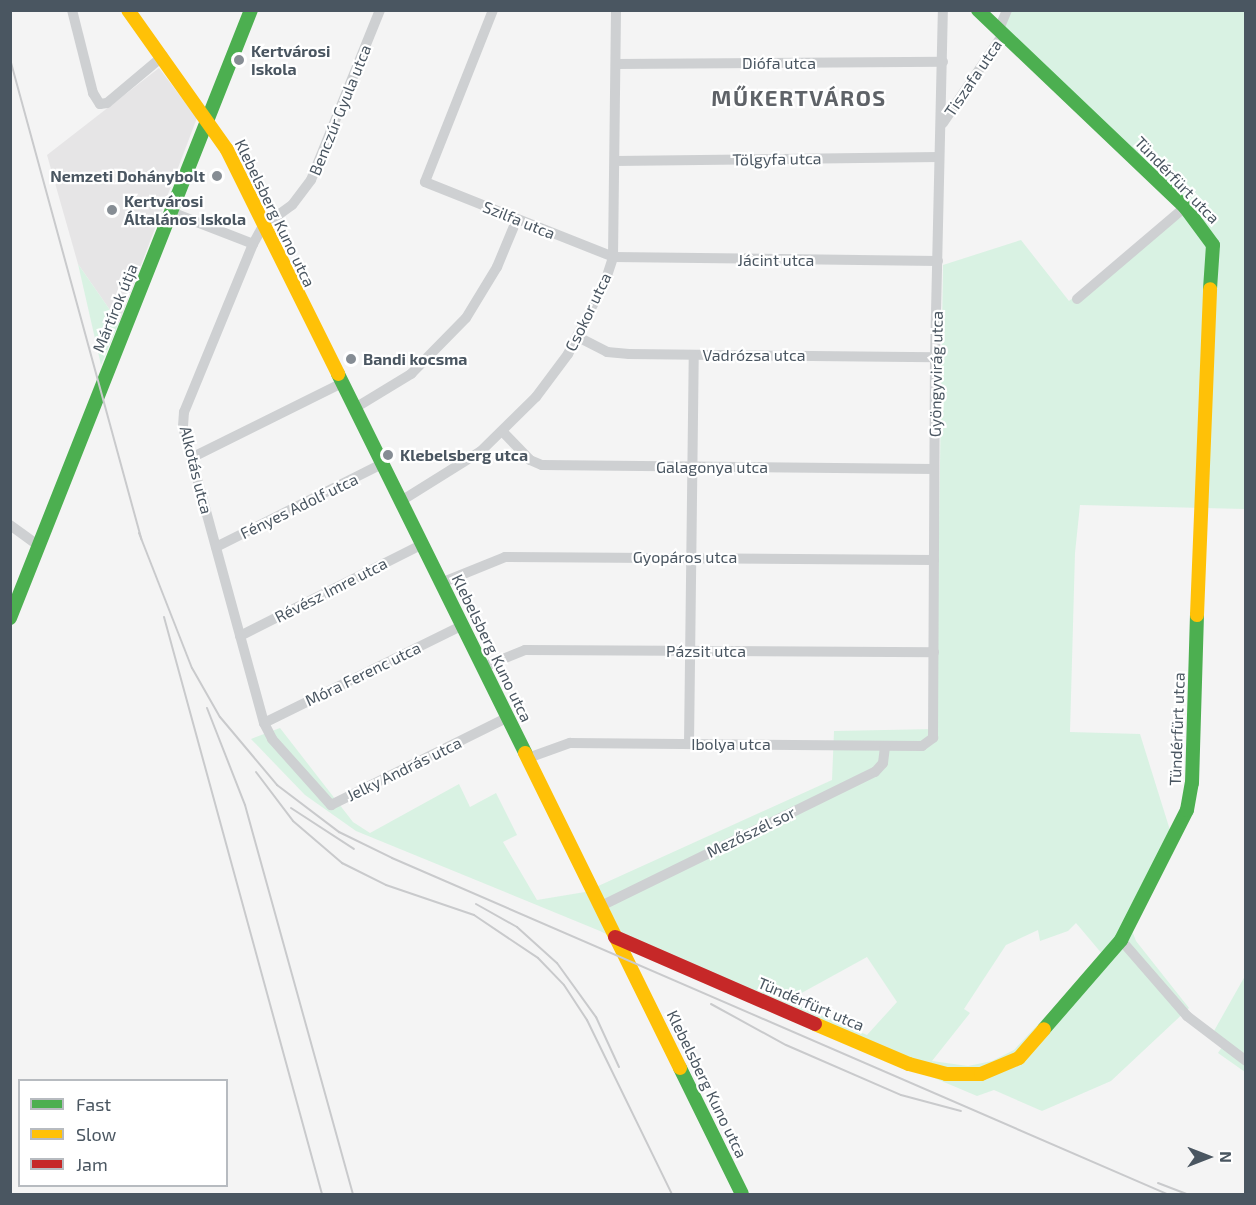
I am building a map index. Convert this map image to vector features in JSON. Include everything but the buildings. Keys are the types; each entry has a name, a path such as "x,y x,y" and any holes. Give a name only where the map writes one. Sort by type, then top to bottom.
{"street":[{"path":"72,10 93,93 100,104 107,104 163,56"},
{"name":"Klebelsberg Kuno utca","path":"128,10 207,118 423,544 461,626 742,1194"},
{"name":"Mártírok útja","path":"10,618 251,10"},
{"name":"Benczúr Gyula utca","path":"263,226 292,205 311,180 380,10"},
{"name":"Szilfa utca","path":"493,10 425,182 614,257"},
{"name":"Csokor utca","path":"401,501 461,465 503,432 551,379 578,337 614,257 616,10"},
{"name":"Gyöngyvirág utca","path":"933,738 935,357 944,10"},
{"name":"Tündérfürt utca","path":"615,938 909,1064 964,1075 996,1070 1018,1058 1121,940 1188,810 1192,783 1202,425 1214,254 1211,238 1185,207 978,10"},
{"name":"Tiszafa utca","path":"942,123 1002,31 1007,10"},
{"name":"Diófa utca","path":"616,64 943,62"},
{"name":"Tölgyfa utca","path":"615,161 939,157"},
{"path":"1077,299 1185,207"},
{"name":"Klebelsberg Kuno utca","path":"171,212 253,244"},
{"path":"354,408 411,374 466,318 497,267 517,219"},
{"name":"Alkotás utca","path":"263,226 253,244 184,412 183,427 264,723"},
{"name":"Jácint utca","path":"614,257 938,261"},
{"name":"Vadrózsa utca","path":"578,337 617,354 935,357"},
{"path":"689,744 694,355"},
{"path":"191,458 342,383"},
{"name":"Galagonya utca","path":"503,432 530,460 542,465 934,469"},
{"name":"Fényes Adolf utca","path":"216,547 382,464"},
{"path":"10,525 39,546"},
{"name":"Révész Imre utca","path":"240,636 423,544"},
{"name":"Gyopáros utca","path":"441,583 505,556 934,560"},
{"name":"Móra Ferenc utca","path":"264,723 461,626"},
{"name":"Pázsit utca","path":"483,667 525,650 934,652"},
{"name":"Jelky András utca","path":"264,723 272,739 331,805 508,717"},
{"name":"Ibolya utca","path":"528,758 570,743 885,746 927,745 933,738"},
{"name":"Mezőszél sor","path":"601,906 875,772 883,763 885,746"},
{"path":"1121,940 1187,1016 1245,1061"}],"shaded area":[{"name":"Kertvárosi Általános Iskola","path":"159,68 197,118 119,323 78,264 47,155"}],"green space":[{"path":"1010,11 1245,11 1245,509 1080,505 1075,553 1070,732 1140,734 1174,843 1131,928 1136,941 1189,1008 1111,1081 1042,1111 994,1090 977,1096 676,969 600,931 356,831 305,795 251,739 280,728 353,822 370,833 459,784 470,807 496,793 517,835 503,842 537,900 585,892 832,780 834,731 936,729 943,265 1021,240 1069,301 1193,208 1004,26","holes":["1076,923 1103,955 1014,1050 992,1061 968,1066 932,1061 970,1013 964,1009 1006,945 1038,930 1040,941 1068,931","867,957 897,1002 867,1035 787,1001"]},
{"path":"78,264 119,323 101,365"},
{"path":"1245,976 1245,1072 1218,1053 1222,1047 1210,1038"}],"railway":[{"path":"10,59 141,539"},
{"path":"139,533 192,668 220,717 277,785 339,832 392,858 1167,1194"},
{"path":"164,617 322,1194"},
{"path":"207,708 245,805 353,1194"},
{"path":"256,772 293,821 342,863 386,885 474,915 538,958 564,985 587,1020 672,1194"},
{"path":"291,808 354,849"},
{"path":"476,904 517,927 557,963 596,1017 619,1067"},
{"path":"711,1004 786,1045 901,1095 961,1111"},
{"path":"1158,1183 1186,1194"}],"traffic: fast":[{"path":"10,618 251,10"},
{"path":"978,10 1185,207 1213,245 1210,289"},
{"path":"338,374 525,753"},
{"path":"1044,1029 1121,940 1187,810 1192,783 1197,615"},
{"path":"680,1068 742,1194"}],"traffic: slow":[{"path":"128,10 227,150 338,374"},
{"path":"1197,615 1210,289"},
{"path":"525,753 680,1068"},
{"path":"815,1024 909,1064 946,1074 981,1074 1019,1058 1044,1029"}],"traffic: jam":[{"path":"615,937 815,1024"}],"place":[{"name":"Kertvárosi Iskola","path":"239,60"},
{"name":"Nemzeti Dohánybolt","path":"217,176"},
{"name":"Kertvárosi Általános Iskola","path":"112,210"},
{"name":"Bandi kocsma","path":"351,359"},
{"name":"Klebelsberg utca","path":"388,455"}],"district":[{"name":"MŰKERTVÁROS","path":"799,98"}]}
